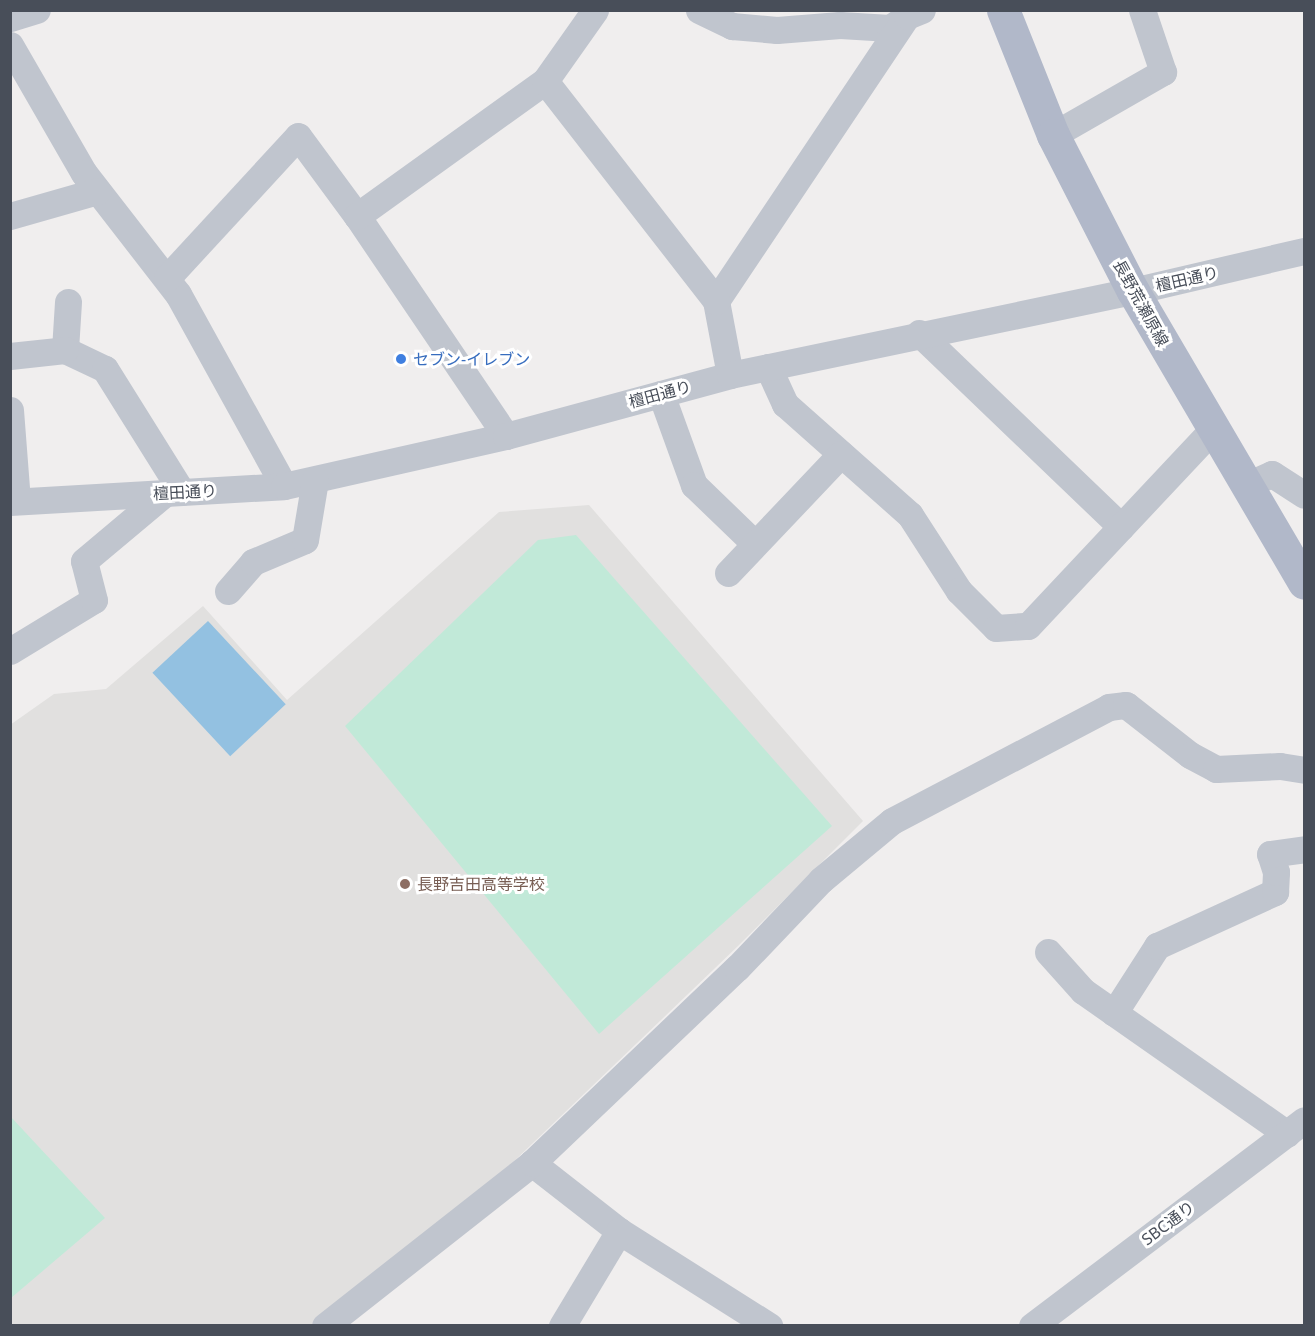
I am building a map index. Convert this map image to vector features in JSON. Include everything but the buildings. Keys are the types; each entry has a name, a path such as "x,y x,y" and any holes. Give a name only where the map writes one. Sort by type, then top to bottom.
{"main road":[{"name":"長野荒瀬原線","path":"1004,10 1053,135 1132,291 1305,582"}],"street":[{"path":"10,18 37,10"},
{"path":"357,216 545,81 595,10"},
{"path":"699,10 777,30 840,26 890,28 914,13"},
{"path":"1053,135 1163,72 1142,10"},
{"path":"716,301 914,13"},
{"path":"10,45 98,191 167,278 284,486"},
{"path":"545,81 716,301 730,375"},
{"path":"167,278 298,136 357,216 506,436"},
{"path":"10,216 98,191"},
{"name":"檀田通り","path":"14,501 284,486 315,480 506,436 730,375 919,333 1132,291 1305,250"},
{"path":"65,350 68,302"},
{"path":"919,333 1121,527"},
{"path":"10,356 65,350 105,369 173,492 84,561 94,600 10,651"},
{"path":"768,367 785,404 910,515 959,591 996,628 1028,626 1214,429"},
{"path":"661,394 694,485 754,543"},
{"path":"10,410 14,501"},
{"path":"728,573 754,543 841,454"},
{"path":"1247,485 1272,474 1305,495"},
{"path":"228,591 254,562 305,540 315,480"},
{"path":"325,1326 532,1163 737,968 821,880 892,821 1083,718 1109,707 1126,705 1190,755 1216,769 1280,766 1305,770"},
{"path":"1114,1013 1156,946 1275,892 1276,872 1270,854 1305,849"},
{"path":"1048,952 1083,991 1114,1013 1296,1127"},
{"name":"SBC通り","path":"1032,1326 1296,1127"},
{"path":"532,1163 619,1231 768,1326"},
{"path":"562,1326 619,1231"}],"shaded area":[{"name":"長野吉田高等学校","path":"589,505 863,821 738,946 458,1215 314,1325 11,1325 10,725 54,694 106,689 203,606 287,700 499,512"}],"green space":[{"path":"576,535 832,826 599,1034 345,726 538,540"},
{"path":"11,1117 105,1218 10,1298"}],"water":[{"path":"208,621 286,704 230,756 152,673"}],"place":[{"name":"セブン-イレブン","path":"401,359"},
{"name":"長野吉田高等学校","path":"405,884"}]}
